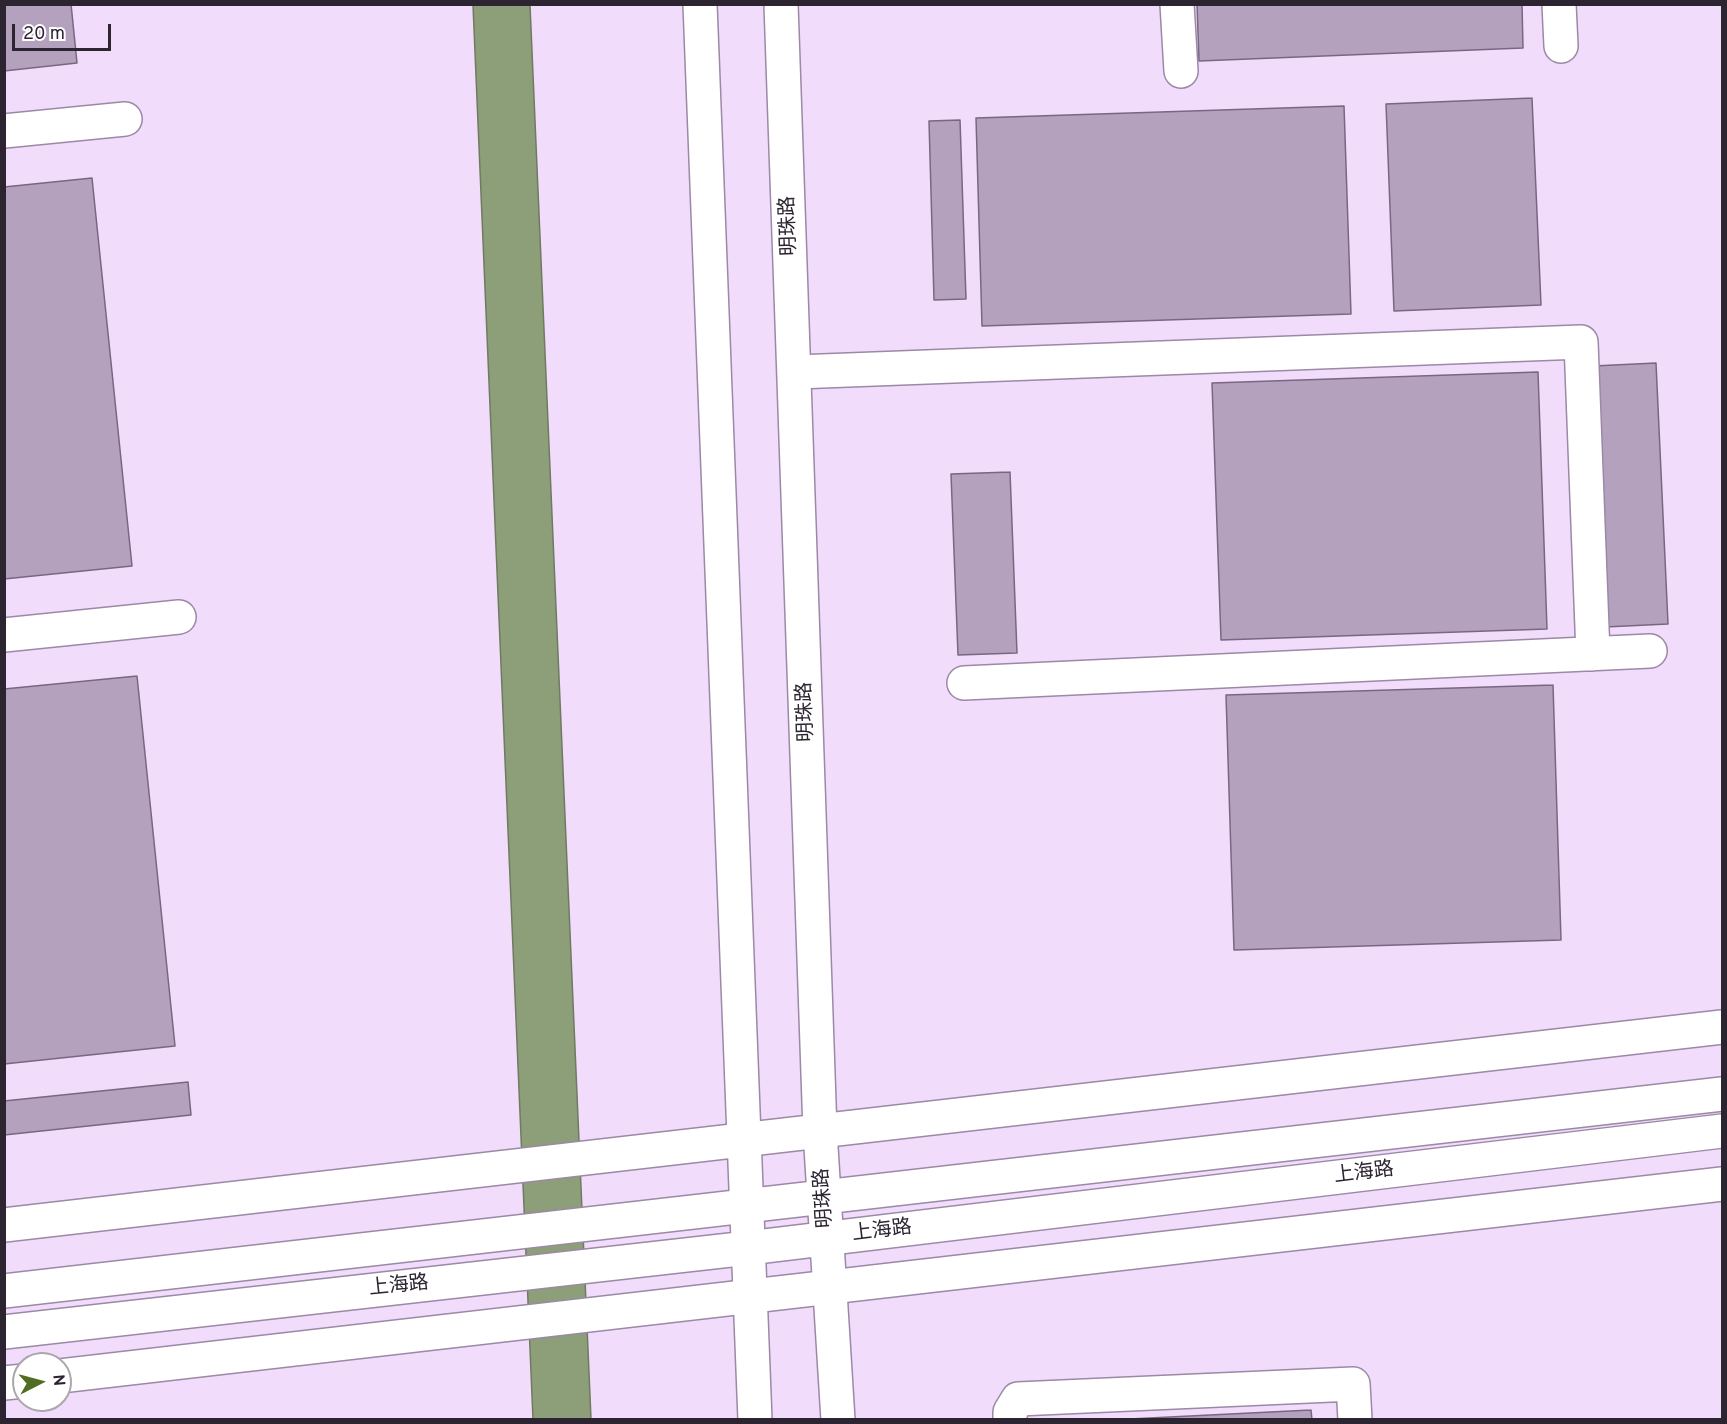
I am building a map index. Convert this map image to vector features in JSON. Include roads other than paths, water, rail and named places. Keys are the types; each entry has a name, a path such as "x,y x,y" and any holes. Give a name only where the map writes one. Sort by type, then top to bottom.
{"main road":[{"path":"700,4 755,1419"},
{"name":"明珠路","path":"782,4 820,1131 838,1419"},
{"path":"1178,4 1181,71"},
{"path":"1559,4 1561,46"},
{"path":"4,131 125,118"},
{"path":"795,372 1581,342 1593,654"},
{"path":"4,635 179,617"},
{"path":"964,683 1650,651"},
{"path":"4,1225 1722,1027"},
{"name":"上海路","path":"4,1292 1722,1094"},
{"name":"上海路","path":"4,1332 748,1248 1722,1131"},
{"path":"72,1375 1722,1184"},
{"path":"1010,1419 1010,1412 1018,1399 1353,1384 1355,1419"}]}
